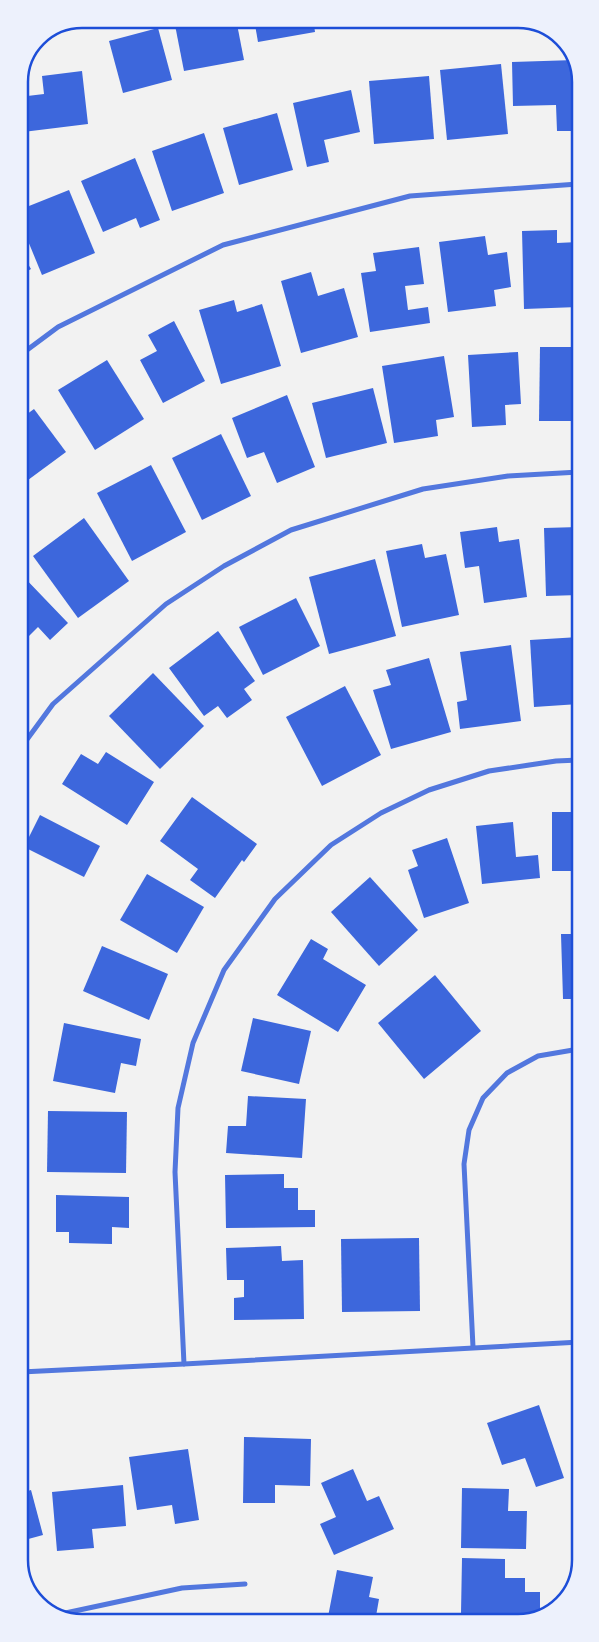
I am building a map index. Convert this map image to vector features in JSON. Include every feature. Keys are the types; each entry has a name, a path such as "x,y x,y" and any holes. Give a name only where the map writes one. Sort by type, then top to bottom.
{"street":[{"path":"28,350 58,328 223,245 410,196 572,184"},
{"path":"28,738 53,704 166,604 224,566 291,530 423,489 508,476 572,472"},
{"path":"184,1364 175,1172 178,1108 193,1043 224,970 275,899 331,845 381,813 429,790 490,771 572,760"},
{"path":"472,1347 464,1164 469,1130 483,1098 507,1072 538,1056 572,1050"},
{"path":"28,1372 572,1342"},
{"path":"67,1613 182,1588 245,1584"}],"building":[{"path":"158,28 172,80 123,93 109,41"},
{"path":"176,28 238,28 244,60 184,71"},
{"path":"256,28 314,28 315,32 258,42"},
{"path":"567,60 572,82 572,131 557,131 556,105 513,106 512,62"},
{"path":"501,64 508,134 447,140 440,70"},
{"path":"82,71 88,124 28,131 28,96 44,94 42,76"},
{"path":"429,76 434,139 374,144 369,81"},
{"path":"351,90 360,132 324,140 329,162 307,167 293,103"},
{"path":"277,113 293,170 239,185 223,128"},
{"path":"204,133 224,193 172,211 152,151"},
{"path":"135,158 160,220 140,228 136,218 103,232 81,181"},
{"path":"69,190 95,253 42,275 28,241 28,206"},
{"path":"557,230 557,243 572,242 572,307 524,309 522,231"},
{"path":"485,236 488,255 507,252 511,287 494,290 496,306 448,312 439,242"},
{"path":"419,247 424,284 405,286 408,310 428,307 430,323 370,332 361,273 376,271 373,253"},
{"path":"311,272 318,296 344,288 358,337 301,353 281,281"},
{"path":"234,300 237,312 262,304 281,366 221,384 199,310"},
{"path":"174,321 205,381 163,403 140,360 157,351 148,335"},
{"path":"540,347 572,347 572,421 539,421"},
{"path":"518,352 521,404 505,405 506,425 472,427 468,355"},
{"path":"444,356 454,417 436,420 438,436 394,443 382,366"},
{"path":"107,360 144,419 95,450 58,390"},
{"path":"373,388 387,443 326,458 312,403"},
{"path":"287,395 315,467 277,483 264,452 247,458 232,418"},
{"path":"34,409 66,452 28,480 28,413"},
{"path":"221,434 251,496 202,520 172,458"},
{"path":"151,465 186,532 132,561 97,493"},
{"path":"84,518 129,581 78,618 33,556"},
{"path":"497,527 499,542 519,539 527,597 484,603 479,566 465,568 460,532"},
{"path":"572,527 572,595 546,596 544,528"},
{"path":"422,544 425,558 446,554 459,615 402,627 386,551"},
{"path":"375,559 396,636 329,654 309,577"},
{"path":"28,581 68,623 50,640 38,627 28,637"},
{"path":"296,598 320,646 263,675 239,627"},
{"path":"218,631 255,681 244,689 252,700 227,718 218,706 204,716 169,668"},
{"path":"572,637 572,704 534,707 530,640"},
{"path":"511,645 521,721 460,729 457,702 467,700 460,652"},
{"path":"429,658 451,732 391,749 373,690 391,685 386,670"},
{"path":"153,673 204,726 160,769 109,716"},
{"path":"345,686 381,755 322,786 286,717"},
{"path":"106,752 154,782 127,825 62,784 81,754 98,764"},
{"path":"192,797 257,844 244,862 242,860 215,898 190,880 198,869 160,841"},
{"path":"552,812 572,812 572,871 552,871"},
{"path":"40,815 100,846 84,877 28,849 28,839"},
{"path":"513,822 516,857 538,855 540,878 482,884 476,826"},
{"path":"447,838 469,903 424,918 408,870 418,866 412,850"},
{"path":"147,874 204,907 177,953 120,920"},
{"path":"370,877 418,930 379,966 331,912"},
{"path":"561,934 572,934 572,999 563,999"},
{"path":"311,939 328,949 323,959 366,985 338,1032 277,995"},
{"path":"102,946 168,974 149,1020 83,991"},
{"path":"435,975 481,1031 424,1079 378,1023"},
{"path":"253,1018 311,1031 299,1084 241,1071"},
{"path":"64,1023 141,1039 136,1066 121,1063 115,1093 53,1081"},
{"path":"248,1096 306,1099 302,1158 226,1153 228,1126 246,1126"},
{"path":"48,1111 127,1112 126,1173 47,1172"},
{"path":"284,1174 284,1188 298,1188 298,1210 315,1210 315,1227 226,1228 225,1175"},
{"path":"56,1195 129,1197 129,1228 112,1227 112,1244 69,1243 69,1232 56,1232"},
{"path":"419,1238 420,1311 342,1312 341,1239"},
{"path":"281,1246 282,1261 303,1260 304,1319 234,1320 234,1298 244,1297 244,1280 227,1280 226,1248"},
{"path":"539,1405 564,1478 536,1487 525,1458 502,1465 487,1423"},
{"path":"244,1437 311,1439 310,1486 275,1485 275,1503 243,1503"},
{"path":"188,1449 199,1520 175,1524 172,1505 137,1510 129,1457"},
{"path":"353,1469 367,1501 379,1496 394,1529 334,1555 320,1524 336,1517 321,1483"},
{"path":"123,1485 126,1526 92,1529 94,1548 57,1551 52,1492"},
{"path":"462,1488 509,1489 508,1511 527,1511 526,1549 461,1548"},
{"path":"31,1490 43,1535 28,1539 28,1491"},
{"path":"462,1558 505,1559 505,1578 525,1578 525,1592 540,1592 540,1609 531,1613 461,1613"},
{"path":"337,1570 373,1577 369,1597 379,1599 376,1614 329,1614"}]}
